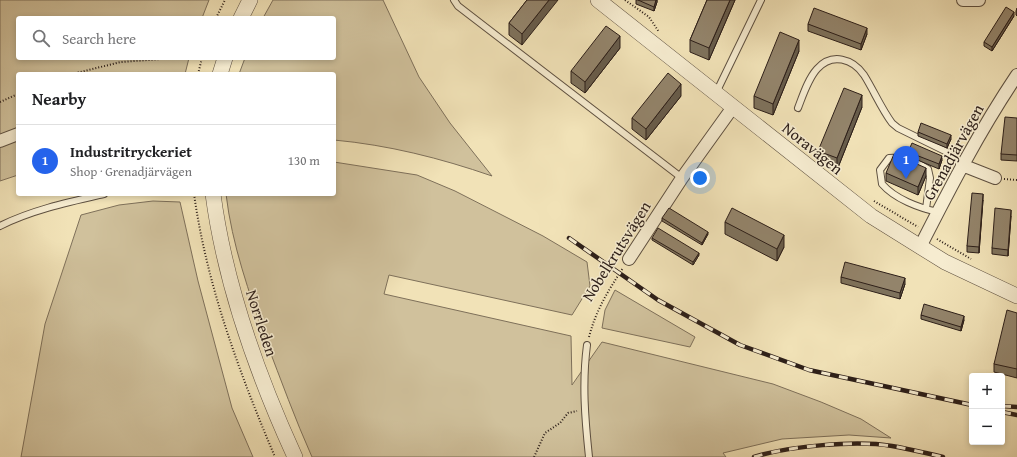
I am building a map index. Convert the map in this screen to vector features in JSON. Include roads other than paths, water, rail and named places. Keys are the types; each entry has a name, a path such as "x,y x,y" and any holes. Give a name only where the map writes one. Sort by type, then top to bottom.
{"street":[{"path":"242,16 250,0"},
{"path":"963,0 979,0"},
{"name":"Noravägen","path":"601,1 841,194 894,232 960,270 1017,296"},
{"path":"221,72 224,60"},
{"name":"Grenadjärvägen","path":"920,247 962,165 989,118 1017,75"},
{"name":"Nobelkrutsvägen","path":"629,259 682,178 733,107"},
{"path":"0,142 16,135"},
{"path":"962,165 995,178"},
{"name":"Norrleden","path":"213,196 220,239 235,297 266,390 295,457"}],"lane":[{"path":"454,0 458,6 682,178"},
{"path":"716,93 761,0"},
{"path":"798,108 817,68 826,62 847,59 856,65 864,75 892,123 898,128 949,153 962,165"},
{"path":"926,209 930,173 928,169 907,157 889,158 880,170 882,184 897,196 926,209 938,212"},
{"path":"0,226 39,211 96,196"},
{"path":"587,345 584,369 584,409 589,457"}],"railway":[{"path":"569,238 658,300 740,345 809,370 969,404"},
{"path":"1005,406 1017,407"},
{"path":"1005,413 1017,415"},
{"path":"754,457 804,447 842,444 877,444 943,457"}],"place":[{"name":"Industritryckeriet","path":"906,179"}]}
